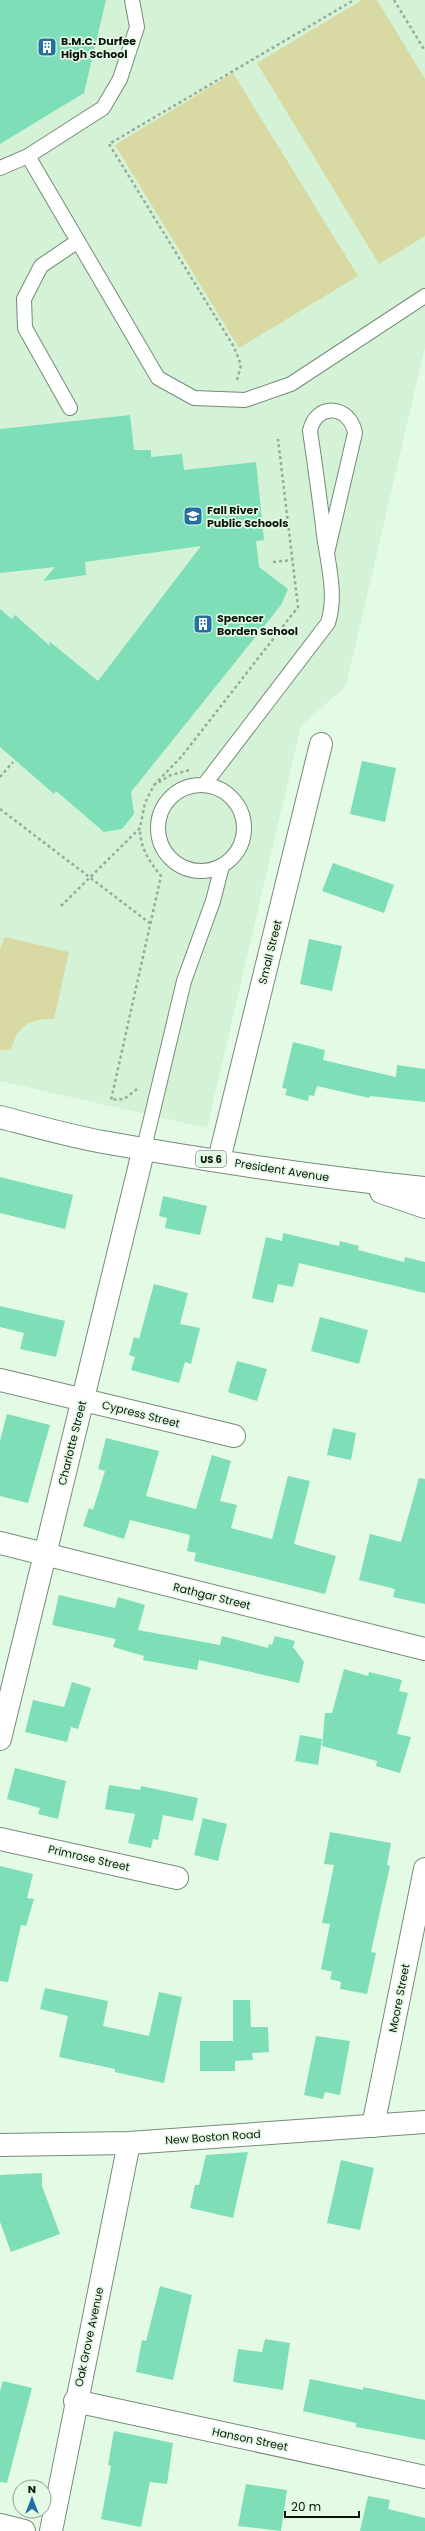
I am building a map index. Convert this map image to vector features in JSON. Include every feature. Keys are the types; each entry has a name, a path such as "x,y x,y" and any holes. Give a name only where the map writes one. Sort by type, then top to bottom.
{"street":[{"name":"Small Street","path":"219,1160 321,744"},
{"name":"President Avenue","path":"0,1117 102,1142 300,1174 425,1188"},
{"name":"Charlotte Street","path":"0,1739 144,1148"},
{"path":"342,1179 425,1207"},
{"name":"Cypress Street","path":"0,1380 234,1436"},
{"name":"Rathgar Street","path":"0,1543 425,1649"},
{"name":"Primrose Street","path":"0,1838 177,1878"},
{"name":"Moore Street","path":"373,2126 425,1869"},
{"name":"New Boston Road","path":"0,2145 130,2143 425,2122"},
{"name":"Oak Grove Avenue","path":"51,2531 76,2401 130,2143"},
{"name":"Hanson Street","path":"76,2401 425,2477"},
{"path":"0,2525 24,2531"}],"lane":[{"path":"0,168 28,156 103,108 120,79 137,27 132,0"},
{"path":"28,156 158,378 194,398 245,400 291,384 425,296"},
{"path":"70,408 25,328 24,298 41,266 78,241"},
{"path":"204,785 328,623 332,600 310,431 314,420 319,415 332,410 346,415 350,420 355,433 327,553"},
{"path":"204,785 216,787 232,798 238,806 244,824 244,834 237,852 222,866 205,871 186,868 170,858 160,841 158,822 165,804 179,791 188,787 204,785"},
{"path":"144,1148 184,981 213,901 222,866"}],"path":[{"path":"237,380 241,365 234,347 108,144 354,0"},
{"path":"394,0 425,51"},
{"path":"139,1086 134,1094 124,1099 111,1100 161,876 145,853 140,839 140,828 145,803 154,785 182,756 298,607 278,438"},
{"path":"271,523 288,520"},
{"path":"273,562 292,560"},
{"path":"0,777 13,762"},
{"path":"154,785 170,775 192,770"},
{"path":"0,809 151,924"},
{"path":"61,906 140,828"}],"shaded area":[{"name":"Fall River Public Schools","path":"0,0 425,0 425,347 346,686 301,726 207,1128 0,1081"},
{"path":"362,0 377,0 425,79 425,236 379,264 257,63"},
{"path":"233,73 358,276 239,348 115,145"},
{"path":"5,937 69,952 54,1019 37,1020 25,1025 17,1035 11,1050 0,1050 0,949"}],"building":[{"name":"B.M.C. Durfee High School","path":"0,0 106,0 84,93 0,144"},
{"name":"Spencer Borden School","path":"130,415 134,450 151,450 151,457 182,454 184,470 256,462 264,540 256,541 259,567 288,589 281,605 131,792 134,814 122,829 104,832 56,791 54,794 0,747 0,609 12,619 15,615 50,646 49,641 98,681 201,546 85,562 86,575 43,581 55,567 0,573 0,429"},
{"path":"362,761 396,768 385,822 350,814"},
{"path":"333,863 394,885 384,913 322,891"},
{"path":"309,939 342,946 332,991 300,984"},
{"path":"293,1042 325,1050 323,1060 396,1077 397,1065 425,1069 425,1102 370,1096 369,1098 317,1086 314,1096 309,1095 308,1101 285,1095 287,1089 282,1088"},
{"path":"0,1177 73,1195 65,1229 0,1213"},
{"path":"163,1196 207,1206 200,1235 165,1228 167,1218 159,1216"},
{"path":"283,1233 339,1246 340,1241 359,1246 358,1250 404,1262 405,1257 425,1262 425,1293 299,1263 293,1287 278,1284 273,1303 252,1298 266,1237 282,1241"},
{"path":"154,1284 188,1293 180,1324 200,1328 191,1364 185,1362 179,1383 131,1370 135,1357 129,1355 134,1337 139,1339"},
{"path":"0,1306 65,1321 56,1357 20,1349 24,1333 0,1327"},
{"path":"320,1317 368,1330 359,1364 311,1351"},
{"path":"237,1361 267,1369 257,1401 228,1392"},
{"path":"7,1414 50,1425 28,1503 0,1496 0,1441"},
{"path":"333,1428 356,1433 351,1460 327,1455"},
{"path":"106,1438 159,1451 146,1496 196,1509 212,1455 231,1461 220,1501 237,1505 231,1528 272,1539 288,1476 310,1481 294,1544 336,1556 325,1594 194,1561 196,1553 187,1551 190,1535 130,1520 124,1539 83,1526 89,1508 93,1510 105,1471 98,1469"},
{"path":"419,1478 425,1479 425,1604 393,1597 395,1589 359,1580 370,1534 401,1542"},
{"path":"59,1595 115,1608 118,1597 145,1605 138,1630 220,1645 222,1636 268,1648 269,1644 272,1645 275,1636 295,1641 293,1647 304,1662 299,1683 199,1660 197,1670 143,1660 144,1656 113,1647 116,1639 52,1625"},
{"path":"344,1669 368,1676 369,1672 402,1680 399,1691 408,1693 397,1734 411,1737 400,1773 376,1766 377,1761 322,1746 325,1713 332,1713"},
{"path":"72,1682 91,1688 78,1729 71,1727 67,1742 25,1732 33,1700 64,1707"},
{"path":"300,1735 322,1739 318,1765 295,1761"},
{"path":"15,1768 66,1781 58,1819 38,1814 40,1808 7,1799"},
{"path":"109,1785 140,1790 141,1786 198,1798 193,1821 163,1815 158,1840 153,1839 151,1848 128,1843 135,1814 105,1809"},
{"path":"203,1818 227,1824 218,1861 194,1855"},
{"path":"330,1832 391,1843 387,1865 390,1866 371,1952 376,1953 367,1994 340,1989 341,1982 330,1979 332,1972 321,1969 330,1924 322,1923 334,1865 324,1864"},
{"path":"0,1866 33,1874 27,1898 34,1899 26,1926 21,1925 8,1982 0,1981"},
{"path":"45,1988 108,2001 103,2026 149,2036 159,1992 182,1997 164,2083 115,2072 115,2069 59,2057 68,2016 40,2009"},
{"path":"233,2000 250,2000 251,2027 268,2027 269,2052 252,2053 253,2060 235,2061 235,2071 200,2071 200,2041 233,2041"},
{"path":"316,2036 350,2041 340,2095 325,2092 323,2099 304,2095"},
{"path":"248,2152 233,2218 190,2208 195,2185 199,2185 206,2155"},
{"path":"341,2160 374,2168 360,2230 327,2223"},
{"path":"42,2173 42,2186 60,2234 11,2252 0,2222 0,2175"},
{"path":"160,2286 192,2295 173,2380 136,2372 142,2340 146,2341"},
{"path":"265,2339 290,2343 283,2390 233,2382 238,2349 262,2352"},
{"path":"310,2379 363,2390 363,2387 425,2400 425,2440 356,2427 356,2423 303,2411"},
{"path":"3,2381 32,2388 7,2483 0,2482 0,2391"},
{"path":"114,2431 173,2443 167,2484 150,2482 141,2527 101,2519 111,2466 108,2465"},
{"path":"246,2484 287,2490 281,2531 238,2526"},
{"path":"368,2496 390,2500 388,2509 425,2518 425,2531 360,2531"}],"place":[{"name":"B.M.C. Durfee High School","path":"47,47"},
{"name":"Fall River Public Schools","path":"193,516"},
{"name":"Spencer Borden School","path":"203,624"}]}
